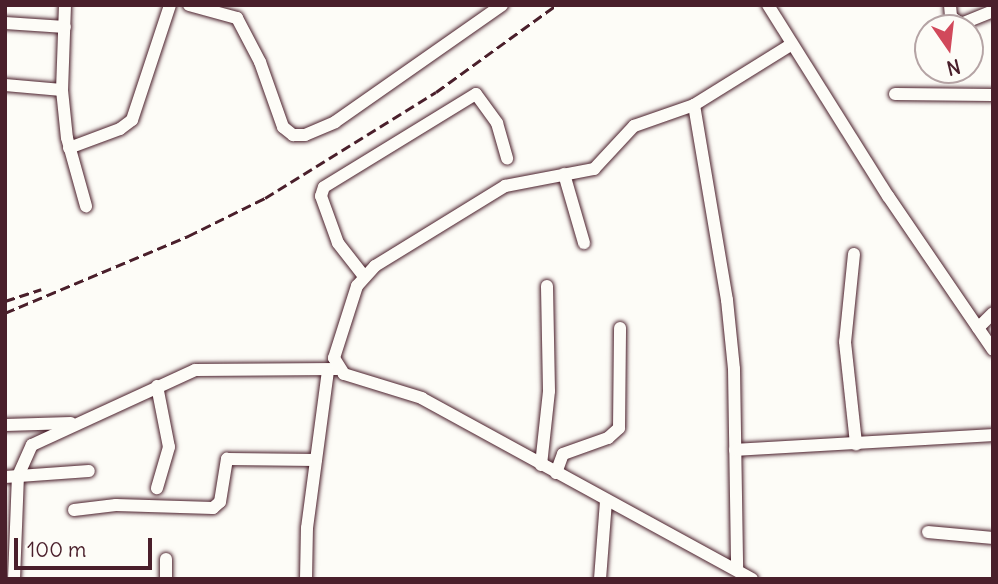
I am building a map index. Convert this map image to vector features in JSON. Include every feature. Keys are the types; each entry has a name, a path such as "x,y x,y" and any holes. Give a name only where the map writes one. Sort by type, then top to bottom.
{"street":[{"path":"65,5 62,90 69,148 86,206"},
{"path":"69,148 120,129 132,120 170,5"},
{"path":"189,5 237,18 260,62 283,127 293,135 305,135 335,122 502,5"},
{"path":"768,5 993,350"},
{"path":"950,5 951,17 961,24 993,11"},
{"path":"5,23 65,27"},
{"path":"306,579 307,528 334,358 338,337 363,275 505,186 594,169 634,126 694,105 792,44"},
{"path":"5,85 62,90"},
{"path":"363,275 338,243 321,196 324,187 476,93 497,123 507,159"},
{"path":"895,94 993,95"},
{"path":"694,105 727,300 736,450 737,569"},
{"path":"564,174 584,243"},
{"path":"854,254 845,342 856,444"},
{"path":"541,465 549,391 547,286"},
{"path":"978,328 993,313"},
{"path":"556,473 563,454 608,438 619,428 620,328"},
{"path":"14,579 12,476 28,448 157,386 208,367 333,370 422,398 752,579"},
{"path":"157,386 169,447 157,488"},
{"path":"5,425 75,424"},
{"path":"736,450 993,435"},
{"path":"74,510 116,505 213,508 220,502 227,459 316,460"},
{"path":"12,476 89,471"},
{"path":"600,579 606,501"},
{"path":"928,532 993,538"},
{"path":"166,559 166,579"}],"railway":[{"path":"5,313 188,236 265,198 436,92 556,5"},
{"path":"5,301 41,289"}]}
